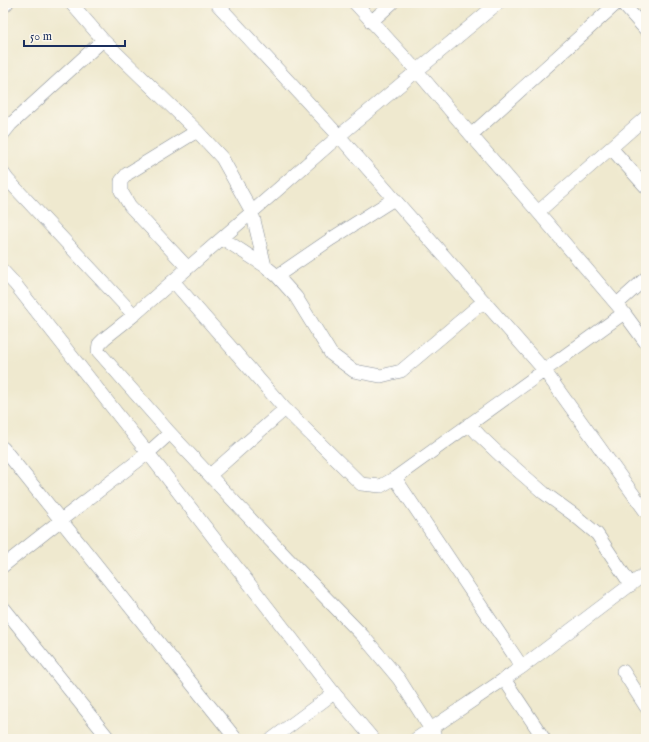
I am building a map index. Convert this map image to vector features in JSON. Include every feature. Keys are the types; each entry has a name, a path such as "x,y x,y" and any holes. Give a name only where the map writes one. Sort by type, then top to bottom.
{"street":[{"path":"3,7 8,3"},
{"path":"71,3 103,40 197,131 222,158 252,212 265,266"},
{"path":"355,3 417,71 538,212 620,309 646,343"},
{"path":"371,22 392,3"},
{"path":"434,734 399,679 363,636 287,558 170,433 98,351 99,344 105,338 134,315 340,136 498,3"},
{"path":"471,135 617,3"},
{"path":"622,3 646,30"},
{"path":"218,5 340,136 544,370 646,512"},
{"path":"3,134 11,124 103,40"},
{"path":"538,212 646,117"},
{"path":"188,268 130,206 121,191 121,181 127,174 197,131"},
{"path":"611,148 646,186"},
{"path":"3,173 134,315"},
{"path":"277,276 394,198"},
{"path":"222,238 265,266 277,276 296,297 330,354 354,371 381,376 401,371 484,301"},
{"path":"3,271 15,284 334,693 373,739"},
{"path":"173,281 285,409 361,484 381,486 395,478 544,370 620,309 646,278"},
{"path":"210,475 285,409"},
{"path":"469,424 480,436 544,493 573,514 596,534 631,585"},
{"path":"3,566 148,454 170,433"},
{"path":"3,448 236,739"},
{"path":"395,478 522,668"},
{"path":"416,739 434,734 504,679 522,668 646,574"},
{"path":"3,608 109,739"},
{"path":"623,671 646,707"},
{"path":"504,679 544,739"},
{"path":"272,739 334,693"}]}
